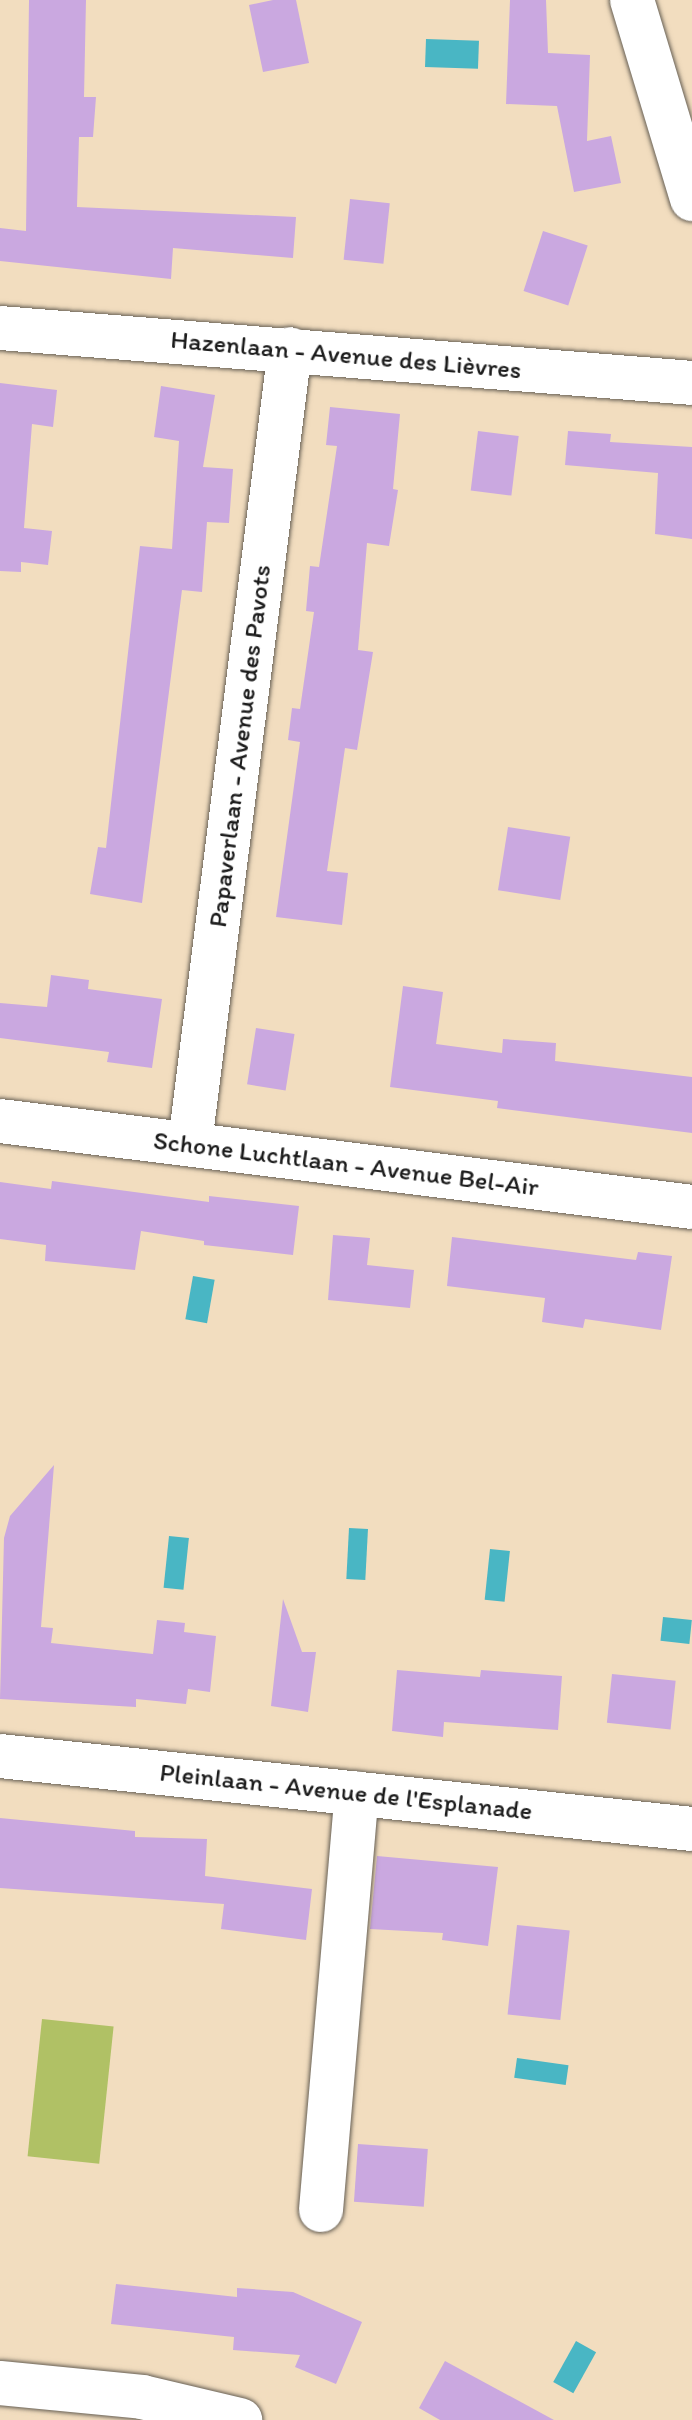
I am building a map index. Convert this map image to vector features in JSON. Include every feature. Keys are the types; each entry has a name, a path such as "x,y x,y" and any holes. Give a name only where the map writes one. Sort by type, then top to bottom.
{"street":[{"path":"632,0 692,199"},
{"name":"Hazenlaan - Avenue des Lièvres","path":"0,328 692,383"},
{"name":"Papaverlaan - Avenue des Pavots","path":"190,1143 290,349"},
{"name":"Schone Luchtlaan - Avenue Bel-Air","path":"0,1121 692,1207"},
{"name":"Pleinlaan - Avenue de l'Esplanade","path":"0,1756 692,1829"},
{"path":"321,2210 357,1794"},
{"path":"0,2383 142,2397 240,2420"}],"green space":[{"path":"42,2019 114,2027 99,2164 28,2156"}],"water":[{"path":"426,39 479,41 478,69 425,67"},
{"path":"193,1276 215,1280 207,1323 185,1319"},
{"path":"349,1528 368,1529 365,1580 346,1579"},
{"path":"169,1536 189,1538 183,1590 164,1588"},
{"path":"490,1549 510,1551 505,1602 485,1600"},
{"path":"663,1617 692,1620 689,1644 660,1641"},
{"path":"517,2058 568,2065 566,2085 514,2078"},
{"path":"576,2341 596,2352 573,2393 553,2382"}],"building":[{"path":"29,0 86,0 84,97 96,97 93,137 79,137 77,207 296,217 293,258 173,248 171,279 0,261 0,228 26,231"},
{"path":"273,0 296,0 309,63 263,72 249,5"},
{"path":"510,0 546,0 548,53 590,55 587,141 611,136 621,183 574,192 557,106 506,104"},
{"path":"350,199 390,203 383,264 344,260"},
{"path":"543,231 588,246 568,305 524,291"},
{"path":"0,383 57,390 53,427 32,424 24,528 52,531 48,565 21,562 21,572 0,571"},
{"path":"161,386 215,395 203,467 233,469 229,523 207,522 202,592 182,590 142,903 90,894 98,847 106,848 140,546 172,549 179,441 154,437"},
{"path":"330,407 400,414 393,489 398,490 389,546 367,543 358,650 373,652 357,750 345,748 327,871 348,873 342,925 276,917 300,742 288,740 292,708 300,709 314,612 306,611 310,566 319,567 337,446 326,445"},
{"path":"478,431 519,436 511,496 471,491"},
{"path":"568,431 611,434 610,442 692,447 692,539 655,534 658,473 565,465"},
{"path":"508,827 570,837 560,900 498,890"},
{"path":"51,975 89,980 88,989 162,999 152,1068 107,1062 109,1052 0,1038 0,1003 47,1007"},
{"path":"403,986 443,992 436,1044 502,1053 503,1039 556,1043 555,1061 692,1077 692,1133 497,1108 498,1101 390,1087"},
{"path":"256,1028 295,1034 286,1090 247,1084"},
{"path":"52,1181 209,1202 209,1196 299,1206 293,1255 204,1245 204,1241 141,1231 135,1270 45,1261 46,1245 0,1239 0,1182 51,1189"},
{"path":"333,1235 370,1238 367,1265 414,1270 410,1308 328,1300"},
{"path":"452,1237 636,1260 638,1252 672,1256 661,1330 585,1319 583,1328 542,1322 545,1298 447,1286"},
{"path":"54,1465 41,1627 53,1628 51,1643 153,1654 157,1620 185,1623 184,1632 216,1636 210,1692 188,1689 186,1704 136,1699 136,1707 0,1699 4,1538 10,1516"},
{"path":"283,1599 302,1652 316,1652 308,1712 271,1706"},
{"path":"397,1670 480,1677 481,1670 562,1676 558,1730 444,1722 443,1737 392,1731"},
{"path":"612,1674 676,1681 671,1729 607,1723"},
{"path":"0,1818 135,1831 135,1837 207,1839 205,1876 312,1889 306,1940 221,1929 224,1904 0,1888"},
{"path":"377,1856 498,1867 488,1946 442,1940 443,1933 370,1929"},
{"path":"517,1925 570,1931 560,2020 508,2015"},
{"path":"358,2144 428,2149 424,2207 354,2202"},
{"path":"116,2284 237,2297 237,2288 293,2292 362,2322 336,2384 295,2367 300,2355 233,2350 234,2337 111,2324"},
{"path":"445,2361 554,2420 440,2420 419,2408"}]}
